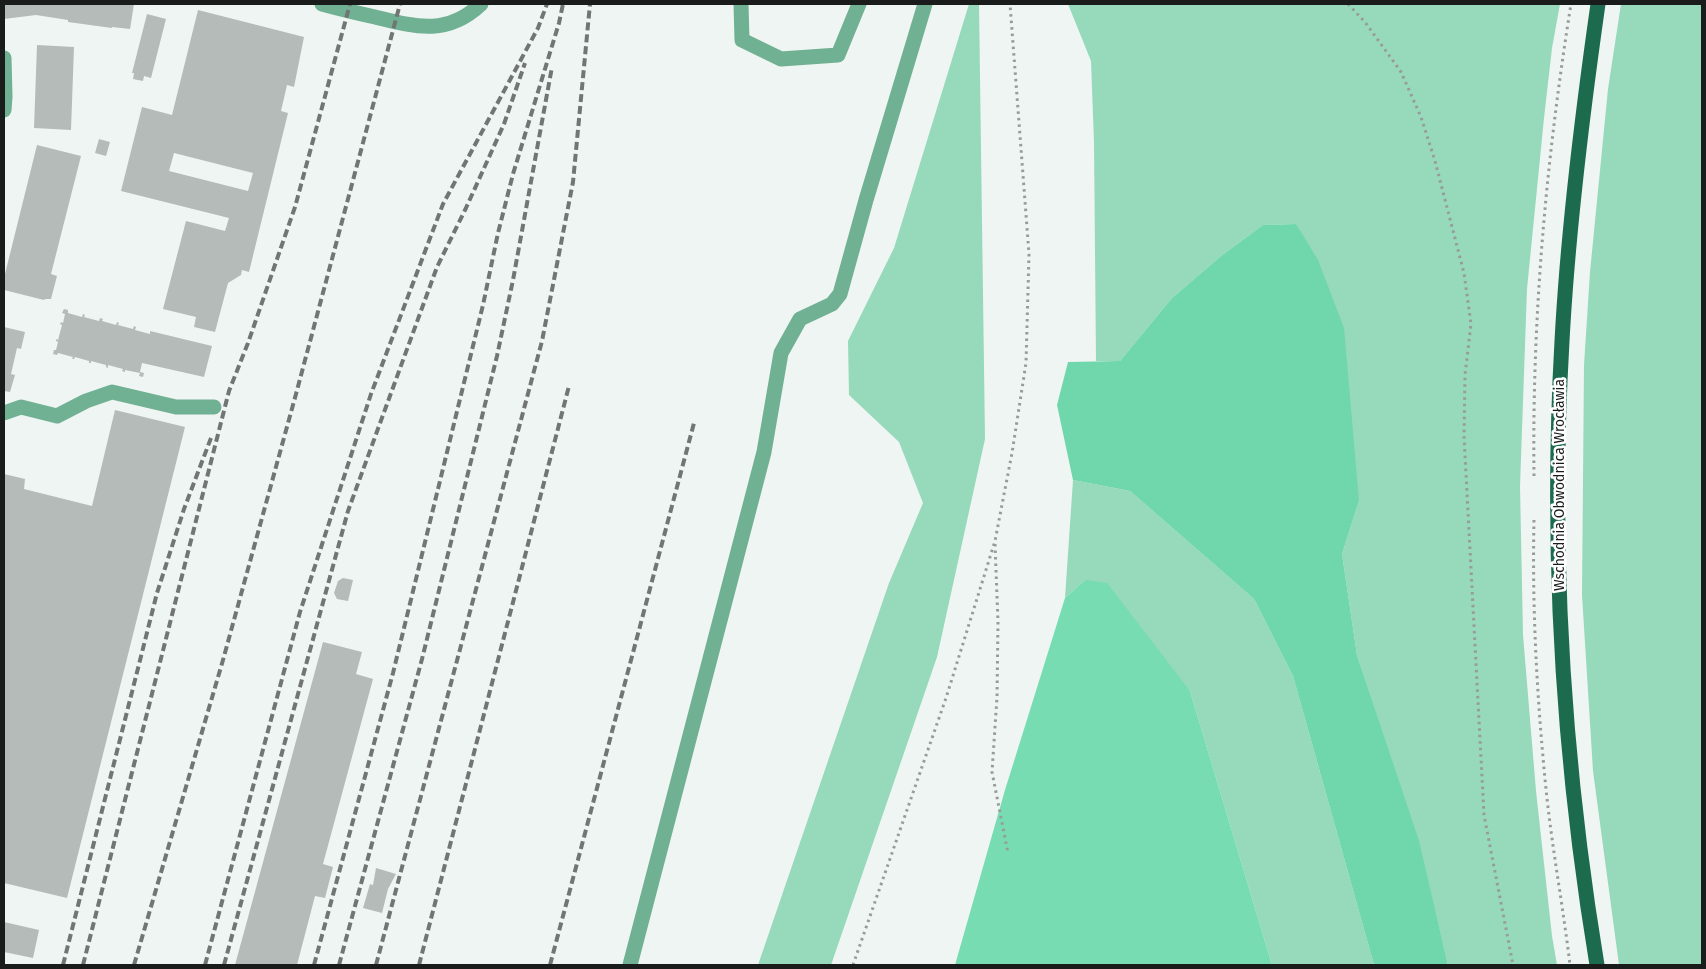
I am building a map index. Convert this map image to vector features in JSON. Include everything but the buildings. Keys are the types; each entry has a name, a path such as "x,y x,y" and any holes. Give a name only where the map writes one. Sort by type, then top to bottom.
{"main road":[{"name":"Wschodnia Obwodnica Wrocławia","path":"1597,965 1571,786 1565,711 1558,490 1562,342 1568,262 1583,110 1598,4"}],"street":[{"path":"322,4 423,27 448,24 468,16 481,4"},
{"path":"741,4 742,40 781,59 838,55 859,4"},
{"path":"630,965 764,452 780,353 800,319 832,304 840,294 925,4"},
{"path":"4,58 4,110"},
{"path":"4,413 22,407 57,416 86,401 112,392 176,407 214,407"}],"path":[{"path":"852,965 946,698 995,541 1012,453 1026,363 1029,254 1010,4"},
{"path":"1348,4 1366,22 1401,72 1421,117 1435,161 1464,273 1471,324 1465,375 1464,436 1484,815 1512,965"},
{"path":"995,541 998,622 997,688 992,772 1008,854"}],"shaded area":[{"path":"969,4 979,4 985,439 937,657 831,965 758,965 889,583 923,503 899,442 849,395 848,341 894,248"},
{"path":"1068,4 1560,4 1552,48 1527,289 1520,486 1523,635 1536,791 1557,965 1448,965 1418,841 1357,655 1342,554 1359,501 1296,224 1263,225 1221,256 1172,298 1120,361 1096,361 1094,142 1091,61"},
{"path":"1621,4 1702,4 1702,965 1619,965 1593,771 1582,595 1584,365 1590,272 1608,89"},
{"path":"1296,224 1318,260 1344,328 1359,501 1342,554 1357,655 1419,841 1448,965 1374,965 1293,676 1254,599 1130,491 1073,480 1057,405 1068,362 1120,361 1172,298 1221,256 1263,225"},
{"path":"1073,480 1130,491 1254,599 1293,676 1374,965 1272,965 1190,691 1085,580 1065,598"},
{"path":"1085,580 1107,583 1190,691 1272,965 955,965 1005,790 1065,598"}],"railway":[{"path":"83,965 229,391 248,343 295,207 350,4"},
{"path":"134,965 223,660 400,4"},
{"path":"205,965 300,612 371,394 443,204 538,28 547,4"},
{"path":"314,965 393,673 513,174 559,23 563,4"},
{"path":"376,965 542,341 573,182 590,4"},
{"path":"224,965 348,511 437,267 504,124 525,63"},
{"path":"339,965 422,659 497,356 513,280 552,67"},
{"path":"419,965 569,386"},
{"path":"550,965 694,423"},
{"path":"63,965 157,593 184,509 211,438"}]}
